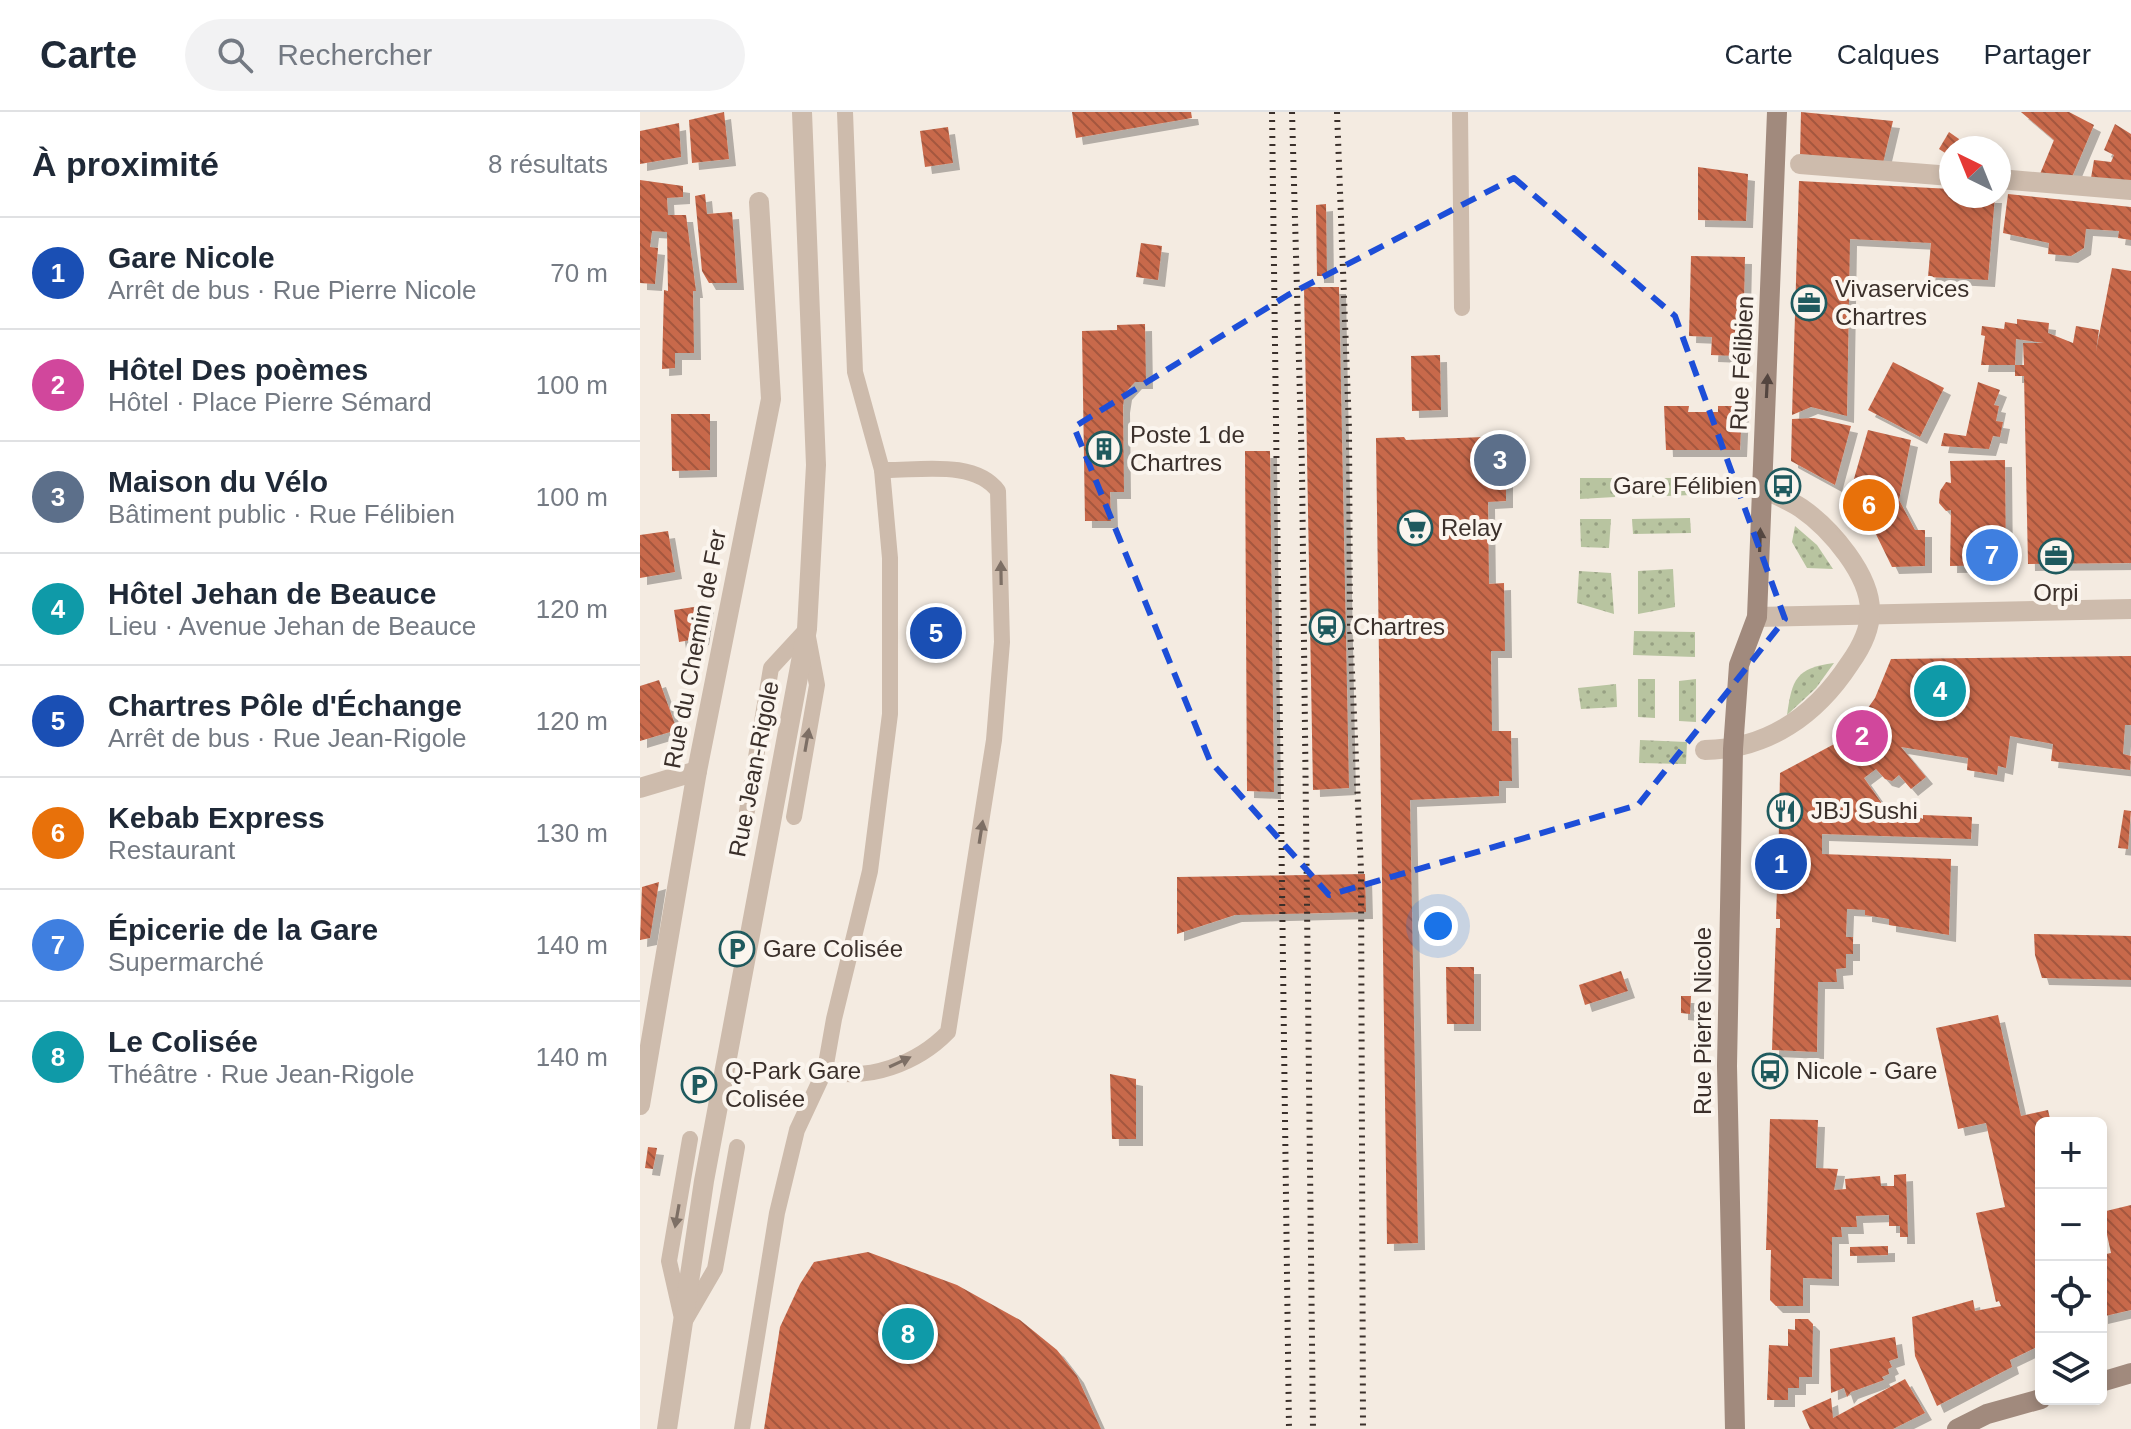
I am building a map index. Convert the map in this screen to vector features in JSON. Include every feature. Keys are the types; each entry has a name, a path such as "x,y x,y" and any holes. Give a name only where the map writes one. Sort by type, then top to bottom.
{"main road":[{"name":"Rue Félibien","path":"1757,617 1777,112"},
{"name":"Rue Pierre Nicole","path":"1735,1429 1727,1066 1733,749 1739,665 1757,617"},
{"path":"2107,1380 2131,1373"},
{"path":"1957,1429 1987,1414 2035,1401"}],"street":[{"name":"Rue Jean-Rigole","path":"667,1429 704,1181 807,629 816,465 802,112"},
{"path":"1800,164 1939,175"},
{"path":"2011,180 2131,190"},
{"name":"Rue du Chemin de Fer","path":"640,1105 643,1073 697,771 771,399 759,202"},
{"path":"1705,750 1733,749 1784,730 1812,711 1836,685 1861,646 1870,613 1866,590 1822,524 1799,507 1763,488"},
{"path":"1757,617 2131,609"},
{"path":"640,788 697,771"}],"lane":[{"path":"742,1429 777,1213 797,1130 825,1070 834,1019 877,840 890,714 891,564 882,470 855,372 845,112"},
{"path":"1460,112 1462,308"},
{"path":"825,1070 856,1075 889,1068 923,1051 948,1032 994,740 1003,630 998,491 990,481 974,472 882,470"},
{"path":"747,811 771,668 807,629"},
{"path":"794,817 817,685 807,629"},
{"path":"683,1324 669,1261 690,1139"},
{"path":"683,1324 715,1269 737,1147"}],"highlighted area":[{"path":"1514,178 1675,316 1785,619 1638,805 1329,895 1210,761 1074,427 1288,295"}],"green space":[{"path":"1580,478 1616,478 1615,497 1580,499"},
{"path":"1639,478 1718,478 1719,494 1639,497"},
{"path":"1690,518 1691,533 1633,534 1632,519"},
{"path":"1580,519 1611,519 1609,548 1581,547"},
{"path":"1795,526 1817,545 1833,569 1807,568 1792,542"},
{"path":"1673,569 1675,607 1638,614 1638,571"},
{"path":"1579,571 1611,573 1614,614 1577,603"},
{"path":"1634,631 1695,632 1695,657 1633,655"},
{"path":"1834,663 1816,688 1787,715 1791,692 1798,677 1811,668"},
{"path":"1638,679 1655,679 1655,718 1638,717"},
{"path":"1696,679 1696,722 1679,721 1679,681"},
{"path":"1616,684 1617,707 1581,709 1578,688"},
{"path":"1640,740 1687,742 1686,764 1639,763"}],"building":[{"path":"724,112 729,159 692,163 689,120"},
{"path":"1072,112 1191,112 1192,118 1076,138"},
{"path":"1801,112 1893,121 1883,163 1800,155"},
{"path":"2021,112 2069,112 2094,125 2072,177 2040,174 2054,140"},
{"path":"679,123 681,157 640,164 640,131"},
{"path":"2115,124 2131,134 2131,181 2091,178 2094,160 2111,162 2114,155 2104,150"},
{"path":"948,127 953,163 925,167 920,131"},
{"path":"1698,167 1748,174 1746,221 1698,220"},
{"path":"640,180 683,186 683,197 667,198 668,215 686,215 696,291 693,291 694,353 675,353 675,368 662,369 664,290 668,291 667,232 652,231 650,247 658,248 655,284 640,283"},
{"path":"1799,181 1939,188 1939,208 1994,208 1988,280 1928,277 1931,243 1850,239 1847,416 1811,407 1792,415"},
{"path":"705,194 707,214 732,212 737,283 709,283 702,271 695,196"},
{"path":"2011,194 2131,207 2131,240 2118,238 2119,231 2086,229 2084,248 2071,256 2048,254 2049,243 2003,233 2006,208 2011,208"},
{"path":"1326,204 1327,276 1317,276 1316,205"},
{"path":"1141,243 1162,246 1158,280 1136,277"},
{"path":"1691,256 1745,257 1743,349 1736,356 1711,355 1712,337 1689,336"},
{"path":"2112,268 2131,271 2131,563 2028,564 2024,376 2015,376 2015,365 1981,365 1985,336 1981,335 1982,326 2004,329 2005,322 2017,324 2017,319 2049,323 2048,333 2073,343 2076,326 2099,330 2096,351","holes":["2016,339 2044,343 2023,343 2024,365 2015,365"]},
{"path":"1304,287 1339,287 1349,788 1313,790"},
{"name":"Poste 1 de Chartres","path":"1145,324 1146,382 1135,382 1125,393 1123,406 1124,492 1110,492 1111,521 1085,521 1082,331 1117,330 1117,325"},
{"path":"1440,355 1441,410 1412,411 1411,356"},
{"path":"1893,362 1944,388 1920,437 1868,410"},
{"path":"1978,382 2000,390 1994,405 1999,406 1996,421 2003,422 2000,437 1993,436 1989,449 1941,446 1944,433 1966,436"},
{"path":"1664,406 1689,406 1688,412 1718,412 1718,406 1742,406 1740,450 1666,450"},
{"path":"671,414 710,414 710,470 672,471"},
{"path":"1814,418 1851,426 1835,485 1791,461 1792,419"},
{"path":"1868,430 1911,440 1899,500 1915,530 1925,530 1925,566 1892,567 1871,524 1849,496"},
{"path":"1404,437 1406,440 1484,437 1484,453 1506,453 1506,501 1488,502 1489,584 1504,583 1505,651 1491,651 1492,731 1511,731 1512,781 1499,781 1499,796 1410,800 1418,1243 1387,1244 1376,438"},
{"path":"1245,451 1270,451 1274,792 1247,791"},
{"path":"2005,460 2006,565 1950,566 1951,510 1946,511 1939,503 1940,491 1946,482 1951,483 1950,461"},
{"path":"668,531 675,572 640,578 640,535"},
{"path":"707,605 702,638 679,642 674,610"},
{"path":"2131,656 2131,725 2125,725 2123,754 2131,756 2130,770 2051,761 2053,744 2010,736 2006,768 1998,766 1997,775 1967,770 1968,758 1901,747 1926,777 1911,789 1899,775 1892,781 1885,779 1876,769 1864,778 1890,815 1914,815 1923,819 1923,815 1972,817 1971,839 1822,834 1822,854 1951,859 1949,935 1889,925 1889,919 1865,915 1865,910 1847,909 1846,937 1853,937 1853,954 1846,954 1846,968 1836,969 1837,982 1818,982 1817,1052 1772,1050 1776,928 1780,928 1780,919 1776,919 1777,888 1781,888 1781,874 1778,874 1780,773 1838,742 1853,729 1875,698 1891,659"},
{"path":"659,680 677,730 640,741 640,686"},
{"path":"2124,810 2131,811 2128,849 2118,848"},
{"path":"1365,874 1366,912 1235,915 1177,934 1177,877"},
{"path":"659,882 650,938 640,940 642,887"},
{"path":"2034,934 2131,936 2131,980 2042,978 2035,955"},
{"path":"1446,967 1474,967 1474,1024 1447,1024"},
{"path":"1621,971 1628,991 1585,1005 1579,985"},
{"path":"1681,996 1691,996 1690,1014 1681,1013"},
{"path":"1998,1015 2021,1116 2048,1110 2050,1117 2035,1117 2035,1348 2010,1360 2012,1367 1937,1406 1915,1356 1912,1317 1973,1300 1975,1311 2001,1306 1999,1301 1996,1302 1976,1213 2005,1207 1986,1123 1958,1129 1936,1028"},
{"path":"1110,1074 1136,1079 1136,1139 1112,1139"},
{"path":"1770,1119 1818,1120 1816,1168 1838,1169 1834,1190 1846,1189 1845,1179 1880,1176 1881,1186 1894,1186 1894,1175 1906,1174 1908,1237 1900,1237 1900,1226 1889,1226 1889,1215 1856,1216 1857,1227 1841,1227 1842,1237 1832,1237 1832,1279 1803,1278 1803,1306 1776,1306 1770,1300 1771,1250 1766,1250"},
{"path":"648,1147 657,1148 653,1169 645,1168"},
{"path":"2131,1205 2131,1310 2107,1316 2107,1254 2111,1253 2107,1211"},
{"path":"1888,1246 1888,1255 1850,1256 1850,1247"},
{"path":"868,1252 957,1285 1020,1320 1057,1350 1077,1376 1101,1429 764,1429 780,1327 800,1284 814,1262"},
{"path":"1795,1319 1808,1319 1813,1324 1812,1377 1799,1377 1799,1388 1788,1388 1788,1400 1767,1400 1769,1345 1788,1346 1788,1329 1795,1330"},
{"path":"1895,1337 1898,1358 1889,1361 1892,1367 1888,1369 1889,1374 1882,1377 1884,1380 1851,1392 1847,1397 1844,1388 1831,1393 1830,1349"},
{"path":"1905,1379 1925,1413 1893,1429 1810,1429 1802,1411 1831,1398 1833,1418"}],"railway":[{"path":"1272,112 1289,1429"},
{"path":"1292,112 1302,469 1313,1429"},
{"path":"1337,112 1349,428 1350,627 1361,870 1363,1429"}],"place":[{"name":"Vivaservices Chartres","path":"1809,303"},
{"name":"Poste 1 de Chartres","path":"1104,449"},
{"name":"Maison du Vélo","path":"1500,460"},
{"name":"Gare Félibien","path":"1783,486"},
{"name":"Kebab Express","path":"1869,505"},
{"name":"Relay","path":"1415,528"},
{"name":"Épicerie de la Gare","path":"1992,555"},
{"name":"Orpi","path":"2056,556"},
{"name":"Chartres","path":"1327,627"},
{"name":"Chartres Pôle d'Échange","path":"936,633"},
{"name":"Hôtel Jehan de Beauce","path":"1940,691"},
{"name":"Hôtel Des poèmes","path":"1862,736"},
{"name":"JBJ Sushi","path":"1785,811"},
{"name":"Gare Nicole","path":"1781,864"},
{"name":"Gare Colisée","path":"737,949"},
{"name":"Nicole - Gare","path":"1770,1071"},
{"name":"Q-Park Gare Colisée","path":"699,1085"},
{"name":"Le Colisée","path":"908,1334"}]}
